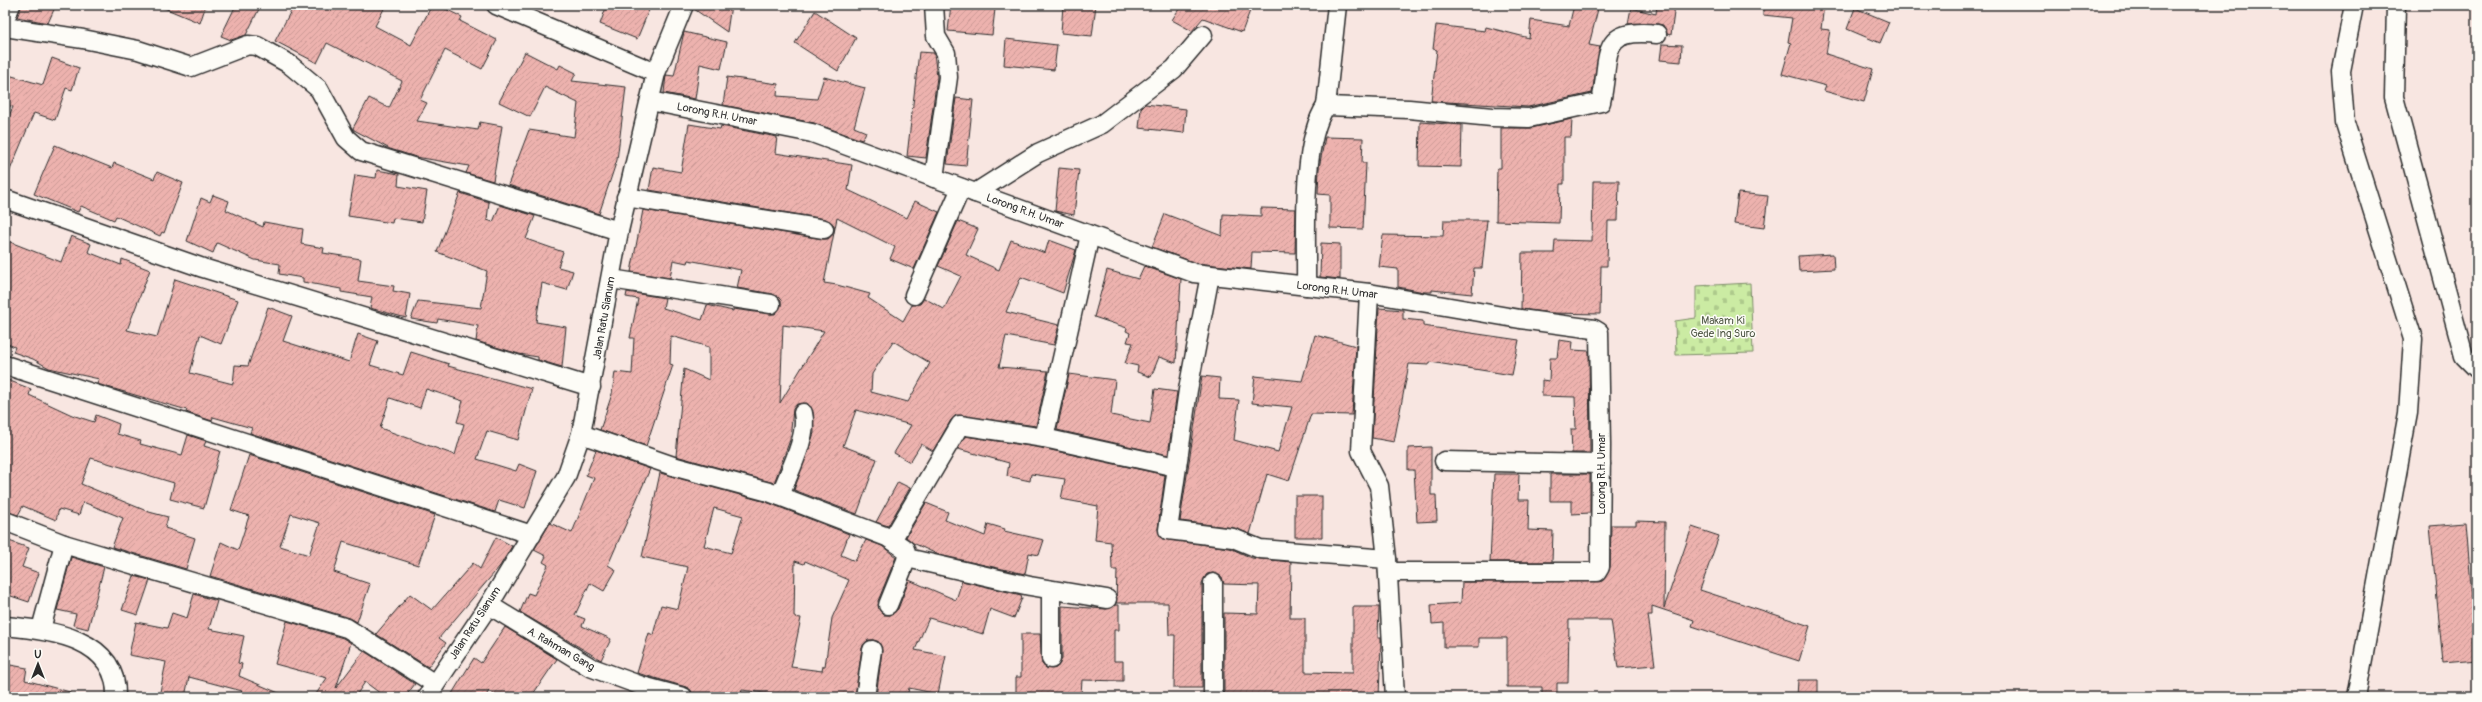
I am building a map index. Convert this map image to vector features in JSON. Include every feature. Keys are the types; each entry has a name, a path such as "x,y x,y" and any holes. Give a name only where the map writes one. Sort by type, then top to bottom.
{"street":[{"path":"5,19 11,5"},
{"path":"496,5 656,73"},
{"name":"Jalan Ratu Sianum","path":"431,691 488,605 566,477 580,434 591,387 626,197 656,73 684,5"},
{"path":"934,5 936,36 946,53 948,77 934,178"},
{"path":"1306,286 1310,159 1316,122 1326,106 1337,5"},
{"path":"2354,5 2341,71 2345,123 2413,339 2408,413 2356,697"},
{"path":"2396,5 2394,97 2464,356 2477,369"},
{"path":"5,28 82,39 138,50 191,67 248,45 257,46 289,64 319,89 346,138 360,151 619,231"},
{"path":"1326,106 1409,109 1492,117 1530,118 1589,106 1601,102 1610,49 1615,40 1625,33 1658,34"},
{"path":"914,295 968,190 1038,153 1102,124 1174,69 1203,35"},
{"name":"Lorong R.H. Umar","path":"650,101 812,133 1194,273 1369,293 1597,330 1600,335 1601,464 1600,567 1595,573 1387,566"},
{"path":"626,197 824,229"},
{"path":"5,199 203,268 591,387"},
{"path":"1044,438 1090,235"},
{"path":"1210,275 1176,467 1167,526 1169,532 1233,538 1260,549 1387,566"},
{"path":"611,279 771,304"},
{"path":"1369,293 1362,451 1378,486 1387,566 1395,697"},
{"path":"5,366 532,535"},
{"path":"780,496 803,434 805,422 803,413"},
{"path":"892,540 960,425 1044,438 1176,467"},
{"path":"580,434 676,467 780,496 892,540 905,549 907,558 888,605"},
{"path":"1444,461 1601,464"},
{"path":"5,521 64,544 348,628 431,691"},
{"path":"41,629 64,544"},
{"path":"907,558 1051,590 1107,599"},
{"path":"1213,583 1213,697"},
{"path":"1051,590 1051,659"},
{"name":"A. Rahman Gang","path":"488,605 590,667 642,686 683,697"},
{"path":"5,626 41,629 83,642 99,653 116,681 116,697"},
{"path":"864,697 872,650"}],"green space":[{"name":"Makam Ki Gede Ing Suro","path":"1750,283 1753,353 1676,355 1675,321 1696,318 1696,286"}],"building":[{"path":"21,5 56,5 48,23 17,17"},
{"path":"157,5 206,5 200,23"},
{"path":"236,5 261,5 246,35 231,40 221,36"},
{"path":"294,5 386,5 375,26 411,45 432,5 437,5 462,17 460,21 497,40 482,69 445,50 420,100 427,103 417,121 478,130 480,122 502,126 493,181 466,173 469,166 416,157 390,149 354,130 353,128 369,98 389,108 402,81 327,43 317,63 275,41"},
{"path":"607,5 651,5 637,39 600,24"},
{"path":"694,5 731,5 727,32 694,9"},
{"path":"951,5 995,9 992,35 948,31"},
{"path":"1063,5 1096,5 1092,36 1061,33"},
{"path":"1173,5 1243,5 1251,8 1242,32 1203,18 1192,31 1172,20 1179,9"},
{"path":"1574,5 1599,5 1589,45 1600,47 1592,93 1528,107 1431,101 1437,50 1433,49 1436,25 1485,31 1486,27 1529,38 1531,20 1569,26"},
{"path":"1657,5 1675,5 1671,35 1667,34 1663,25 1628,24 1631,8 1656,14"},
{"path":"1763,5 1824,5 1821,29 1830,30 1826,54 1873,69 1864,102 1824,91 1826,86 1782,74 1791,43 1788,42 1792,18 1763,15"},
{"path":"1855,8 1889,22 1880,43 1847,29"},
{"path":"815,11 856,38 838,71 795,43"},
{"path":"684,32 727,42 721,69 700,64 695,99 664,93 666,75 674,76"},
{"path":"1006,39 1057,45 1054,70 1004,65"},
{"path":"1662,44 1682,45 1681,62 1660,60"},
{"path":"525,52 558,69 560,65 576,73 572,81 626,87 617,160 599,214 508,185 529,130 574,137 578,103 545,87 530,117 499,102"},
{"path":"919,52 934,53 937,77 926,158 907,156"},
{"path":"52,58 79,68 72,90 66,88 55,120 34,113 5,182 5,125 13,107 5,104 5,74 43,85"},
{"path":"727,77 778,84 777,96 817,99 824,77 865,88 854,127 866,132 862,140 814,123 723,105"},
{"path":"956,98 973,100 966,166 947,164"},
{"path":"1145,104 1186,109 1184,133 1139,128 1141,108"},
{"path":"1572,119 1571,137 1564,137 1564,184 1560,184 1559,223 1496,221 1497,168 1501,168 1501,128 1531,128"},
{"path":"1420,122 1462,125 1461,167 1419,166"},
{"path":"689,124 720,129 721,126 777,137 775,153 852,165 848,190 907,218 915,201 939,212 914,269 890,259 895,247 837,218 824,283 870,294 868,298 903,321 912,305 920,304 924,298 944,309 961,276 938,266 958,221 978,229 966,255 999,270 1011,240 1045,253 1049,240 1076,250 1063,293 1021,277 1006,312 1059,325 1054,345 1006,336 999,367 1048,371 1036,426 956,415 951,420 933,451 921,444 910,462 894,453 911,425 856,410 843,446 877,459 857,514 794,490 814,433 813,412 807,403 797,404 793,409 790,440 774,483 676,456 684,369 709,380 709,347 671,336 670,364 673,365 646,446 600,430 612,394 615,372 632,374 634,338 630,338 638,299 626,297 627,292 665,298 663,308 702,320 707,305 733,311 733,309 770,314 775,314 781,306 781,300 773,294 737,288 741,270 688,260 687,263 673,260 670,278 631,272 643,210 822,239 828,239 834,231 834,225 826,219 649,190 653,167 681,172","holes":["783,325 824,331 780,403","893,341 930,363 908,402 871,392 872,374"]},
{"path":"1325,137 1363,138 1362,163 1366,163 1363,229 1330,228 1330,195 1318,194 1319,168"},
{"path":"55,145 112,168 114,163 154,179 157,172 183,183 164,233 162,232 160,236 116,216 114,220 81,206 78,212 34,194"},
{"path":"1059,168 1079,170 1074,215 1055,211"},
{"path":"377,170 399,174 398,186 427,191 422,222 393,218 392,223 348,216 355,175 376,178"},
{"path":"1593,181 1619,181 1618,221 1608,221 1607,266 1601,266 1600,314 1551,313 1521,309 1522,253 1554,253 1555,240 1592,241"},
{"path":"460,193 489,202 487,220 493,222 500,205 535,216 526,239 563,252 558,267 573,271 567,290 542,283 536,322 566,327 562,367 538,360 538,357 519,354 476,341 478,326 438,319 437,323 411,319 418,301 481,308 487,271 437,252"},
{"path":"1738,193 1768,196 1764,228 1734,224"},
{"path":"213,195 229,201 226,210 263,227 264,222 303,229 301,244 324,248 323,253 361,259 358,281 394,286 393,291 410,294 406,318 370,308 372,297 341,292 341,289 303,282 303,278 279,274 280,264 255,260 217,243 213,253 187,241 201,198 210,202"},
{"path":"1261,208 1296,209 1295,253 1252,252 1251,269 1196,263 1152,247 1165,214 1222,236 1223,214 1261,216"},
{"path":"1444,220 1487,220 1482,268 1474,268 1472,294 1432,290 1432,292 1424,292 1398,287 1398,269 1379,267 1383,235 1443,236"},
{"path":"71,236 91,244 88,252 121,265 122,259 150,270 127,330 157,337 175,279 238,300 221,344 200,335 190,373 233,384 235,365 248,366 268,307 292,316 283,341 349,362 358,334 378,341 370,365 403,375 411,352 449,364 448,366 532,389 518,440 487,431 477,459 516,471 519,464 537,471 525,508 499,500 495,512 250,433 252,428 213,417 212,421 186,412 187,410 97,384 99,379 49,368 33,359 13,352 15,347 5,343 5,240 61,262","holes":["426,389 463,401 457,422 464,424 455,455 380,428 390,398 420,408"]},
{"path":"1321,243 1340,244 1340,279 1320,277"},
{"path":"1833,254 1834,269 1799,271 1798,256"},
{"path":"1144,266 1181,279 1176,363 1159,357 1151,377 1137,372 1138,366 1125,363 1133,343 1127,342 1130,333 1126,331 1127,328 1094,317 1107,270 1138,279"},
{"path":"1379,308 1403,310 1403,319 1423,321 1423,326 1519,340 1512,375 1430,362 1429,365 1409,364 1394,442 1372,438"},
{"path":"1315,335 1356,346 1352,415 1311,414 1289,481 1267,474 1250,534 1234,528 1180,521 1202,376 1220,378 1219,399 1239,400 1234,440 1278,452 1292,407 1252,403 1255,376 1302,381"},
{"path":"1559,340 1573,342 1572,350 1589,351 1590,453 1572,453 1571,429 1576,429 1575,397 1542,396 1542,380 1549,381 1550,358 1557,358"},
{"path":"1069,374 1115,380 1111,415 1150,423 1155,389 1177,392 1168,455 1057,430"},
{"path":"5,379 31,389 29,395 72,415 94,422 96,415 119,424 117,434 141,441 140,444 182,455 188,435 206,441 204,446 220,451 204,508 170,499 174,483 91,458 81,484 149,512 168,517 165,528 195,538 186,569 112,547 123,518 83,502 79,515 59,509 56,520 23,506 18,515 5,511"},
{"path":"965,436 1042,448 1165,475 1158,529 1162,539 1230,548 1252,558 1291,562 1290,618 1305,618 1305,672 1353,673 1353,607 1379,607 1378,638 1381,638 1381,642 1379,697 1224,697 1224,613 1258,614 1259,585 1224,584 1222,577 1213,573 1207,574 1202,583 1202,688 1174,688 1175,635 1169,635 1168,603 1116,603 1117,570 1112,570 1111,542 1095,540 1098,506 1061,499 1065,479 1031,474 1030,481 1007,476 1009,463 958,449"},
{"path":"1431,447 1431,495 1436,495 1437,521 1417,522 1414,470 1408,470 1408,448"},
{"path":"596,450 650,469 608,565 616,570 604,591 590,583 575,615 585,619 582,626 611,639 601,660 520,612 528,593 534,595 548,565 543,562 546,556 534,550 550,523 572,533 594,478 586,475"},
{"path":"249,455 435,515 418,565 343,542 334,572 370,584 357,622 350,618 210,576 221,542 238,550 249,516 231,510","holes":["291,514 320,523 309,555 280,546"]},
{"path":"660,473 766,502 849,534 841,555 855,561 866,540 882,546 896,557 878,601 880,611 884,615 890,615 898,609 909,580 956,600 962,581 1021,595 1022,598 1014,618 990,609 983,634 929,618 915,650 946,656 938,694 909,688 907,697 876,697 882,651 879,642 868,640 862,648 855,697 779,697 779,695 742,690 740,697 693,697 691,690 686,687 637,673 649,633 653,635 661,605 678,609 688,567 642,557","holes":["714,508 743,516 731,553 704,546","795,561 804,564 805,561 849,580 832,618 825,666 823,666 822,671 791,667 801,618 794,617"]},
{"path":"1494,474 1519,474 1518,500 1529,500 1528,530 1553,531 1552,562 1490,562"},
{"path":"1550,474 1590,474 1590,513 1572,514 1572,501 1550,501"},
{"path":"898,482 910,488 888,526 876,522"},
{"path":"1295,496 1322,496 1322,537 1295,537"},
{"path":"926,503 948,512 945,520 985,536 988,524 1005,529 1004,531 1044,540 1039,555 1029,553 1025,574 939,555 913,543 906,537"},
{"path":"1636,521 1665,522 1664,608 1692,527 1719,536 1700,590 1810,626 1799,661 1692,626 1694,620 1652,606 1652,615 1648,615 1655,665 1618,668 1611,620 1569,620 1568,683 1557,683 1557,697 1542,697 1542,687 1507,687 1507,638 1479,638 1479,647 1444,647 1444,623 1432,624 1431,605 1461,603 1462,582 1602,581 1610,567 1611,525 1636,525"},
{"path":"2466,523 2477,660 2443,663 2430,526"},
{"path":"496,537 512,546 500,566 439,638 446,643 428,667 376,634 410,594 432,610 473,563 480,569"},
{"path":"9,541 29,548 22,567 39,573 29,602 5,594 5,552"},
{"path":"71,557 104,567 88,629 73,625 76,614 57,610"},
{"path":"134,576 150,580 138,615 122,610"},
{"path":"194,594 217,601 209,629 244,636 238,663 242,664 239,676 288,697 240,697 242,691 189,677 185,697 159,697 166,662 129,655 136,622 167,628 172,613 187,618"},
{"path":"1119,605 1119,630 1114,630 1114,661 1123,661 1123,681 1082,680 1081,694 1050,694 1050,697 1016,697 1016,677 1021,677 1021,634 1040,634 1042,664 1046,668 1056,668 1062,659 1062,606 1106,609"},
{"path":"287,621 343,638 351,643 336,688 364,651 415,684 405,697 385,697 365,682 355,697 314,697 327,678 275,664"},
{"path":"505,627 557,659 531,697 499,697 489,691 485,697 450,697 474,658 481,663"},
{"path":"5,664 27,668 25,680 70,692 69,697 5,697"},
{"path":"1798,680 1818,680 1818,697 1797,697"}]}
